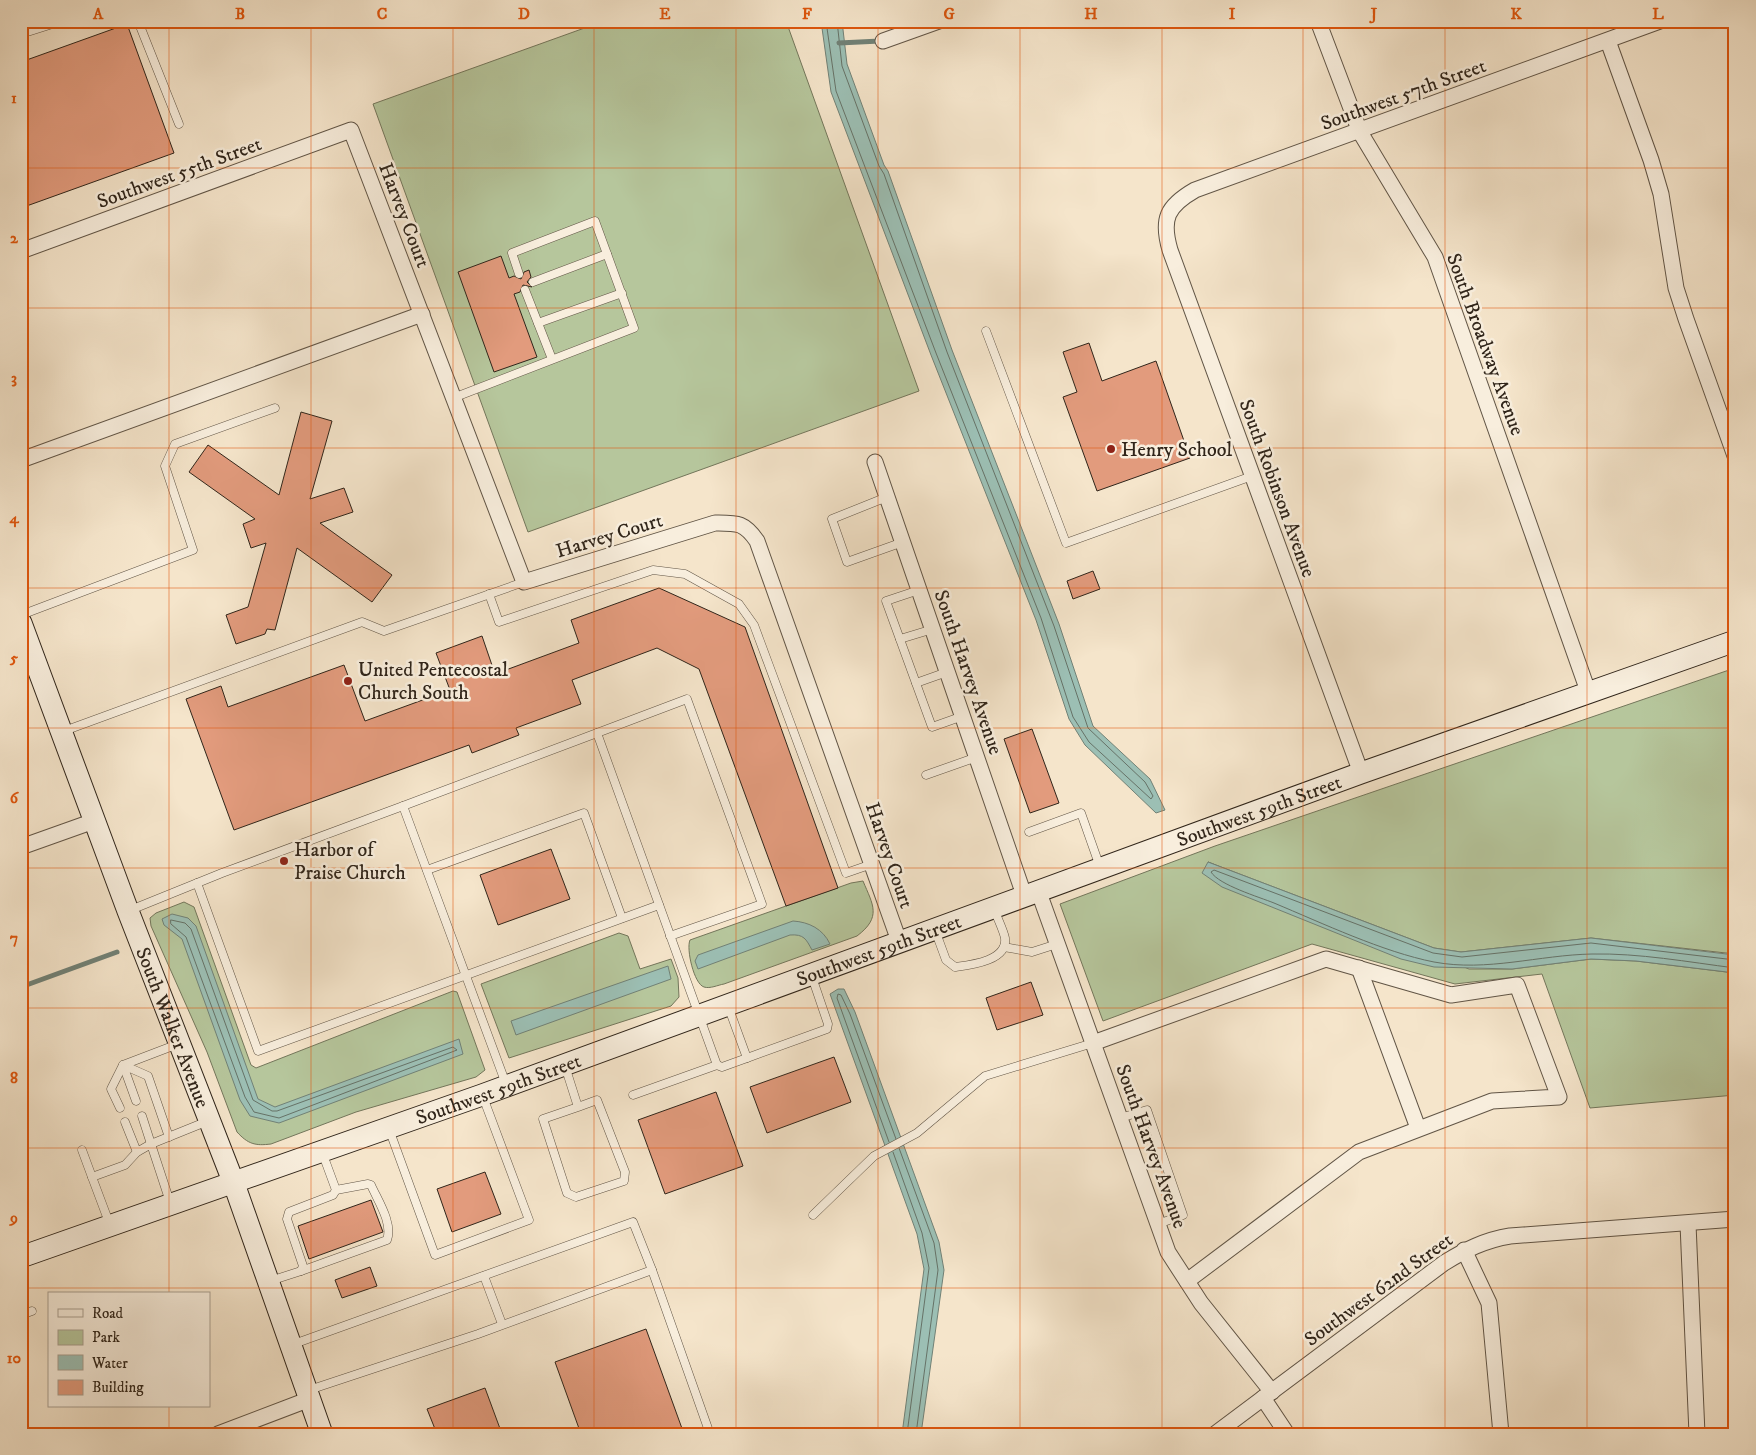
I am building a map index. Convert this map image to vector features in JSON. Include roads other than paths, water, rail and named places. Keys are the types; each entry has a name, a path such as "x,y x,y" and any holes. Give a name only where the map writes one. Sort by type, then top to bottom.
{"main road":[{"name":"South Walker Avenue","path":"21,623 128,911 233,1181 322,1434"},
{"name":"Southwest 59th Street","path":"21,1258 233,1181 507,1086 1031,892 1361,773 1733,644"}],"street":[{"path":"883,41 939,21"},
{"name":"South Broadway Avenue","path":"1318,21 1360,132 1435,257 1589,694"},
{"name":"Southwest 57th Street","path":"1167,216 1179,199 1195,190 1360,132 1660,21"},
{"path":"1608,41 1651,160 1661,194 1681,304 1735,456"},
{"name":"Southwest 55th Street","path":"21,251 351,130"},
{"name":"Harvey Court","path":"351,130 524,582 715,523 737,523 748,529 757,541 899,941"},
{"name":"South Robinson Avenue","path":"1167,216 1165,232 1170,250 1361,773"},
{"path":"22,456 422,314"},
{"name":"South Harvey Avenue","path":"875,462 977,757 1031,892 1057,944 1168,1252 1201,1303 1267,1395 1287,1434"},
{"path":"21,847 94,821"},
{"path":"1093,1043 1326,959 1452,994 1517,985 1559,1097 1492,1101 1359,1152 1188,1281"},
{"path":"1358,968 1418,1128"},
{"name":"Southwest 62nd Street","path":"1214,1434 1464,1250 1492,1239 1510,1236 1735,1219"},
{"path":"1688,1224 1697,1434"},
{"path":"1464,1250 1489,1303 1501,1434"},
{"path":"218,1434 309,1395"}],"lane":[{"path":"21,34 62,21"},
{"path":"138,21 179,124"},
{"path":"454,398 634,328 595,221 512,253 519,274"},
{"path":"533,282 607,254"},
{"path":"525,290 552,359"},
{"path":"538,322 622,293"},
{"path":"986,331 1066,543 1252,476"},
{"path":"21,615 193,550 165,466 175,444 276,408"},
{"path":"887,497 832,519 847,562 903,542"},
{"path":"489,594 499,622 653,570 685,574 739,604 754,625 846,873 872,864"},
{"path":"62,732 362,622 384,631 524,582"},
{"path":"919,590 886,601 932,727 963,716"},
{"path":"900,640 933,629"},
{"path":"916,683 948,672"},
{"path":"128,911 197,883 687,699 762,904 670,936"},
{"path":"597,733 717,1065"},
{"path":"926,775 977,757"},
{"path":"403,806 507,1086"},
{"path":"427,870 584,813 622,918"},
{"path":"1029,832 1081,813 1100,867"},
{"path":"197,883 258,1051 659,905"},
{"path":"934,928 946,960 955,967 980,963 995,956 1004,947 1005,939 993,906"},
{"path":"1004,947 1032,952 1057,944"},
{"path":"632,1095 717,1065 722,1067 827,1029 828,1024 810,974"},
{"path":"727,1004 747,1058"},
{"path":"120,1108 111,1089 123,1065 180,1043"},
{"path":"813,1215 874,1156 917,1133 985,1076 1093,1043"},
{"path":"564,1064 578,1107"},
{"path":"123,1065 136,1101"},
{"path":"123,1065 148,1076 169,1137"},
{"path":"388,1127 435,1255 529,1220 482,1095"},
{"path":"598,1100 625,1172 624,1181 576,1197 568,1194 543,1119 578,1107 598,1100"},
{"path":"1120,1118 1147,1110 1183,1215 1158,1224"},
{"path":"142,1116 171,1204"},
{"path":"92,1177 125,1165 137,1152 151,1144 210,1121"},
{"path":"125,1122 137,1152"},
{"path":"82,1150 110,1226"},
{"path":"321,1150 336,1190"},
{"path":"269,1281 300,1271 387,1240 389,1235 386,1219 371,1185 336,1190 333,1195 289,1212 287,1219 303,1266 300,1271"},
{"path":"291,1345 633,1222 710,1434"},
{"path":"309,1395 652,1270"},
{"path":"484,1276 502,1324"},
{"path":"21,1316 32,1311"}],"water":[{"path":"821,21 842,21 847,64 884,165 888,171 952,350 1059,624 1093,726 1150,779 1165,810 1156,813 1085,745 1069,719 1036,620 931,355 831,92"},
{"path":"1208,862 1434,948 1461,952 1591,938 1735,955 1735,973 1636,961 1591,959 1512,969 1434,967 1401,959 1222,887 1202,873"},
{"path":"172,914 188,918 196,926 258,1099 275,1107 459,1039 463,1054 279,1123 250,1116 240,1100 182,939 164,925 162,919"},
{"path":"793,921 815,927 824,934 830,944 812,950 804,938 798,935 790,935 698,969 695,961 698,955"},
{"path":"668,966 671,979 516,1035 511,1021"},
{"path":"838,989 844,989 855,1012 939,1242 944,1270 921,1434 902,1434 924,1269 917,1234 830,994"}],"waterway":[{"path":"839,43 880,41"},
{"path":"21,987 117,952"}],"place":[{"name":"Henry School","path":"1111,449"},
{"name":"United Pentecostal Church South","path":"348,681"},
{"name":"Harbor of Praise Church","path":"284,861"}]}
